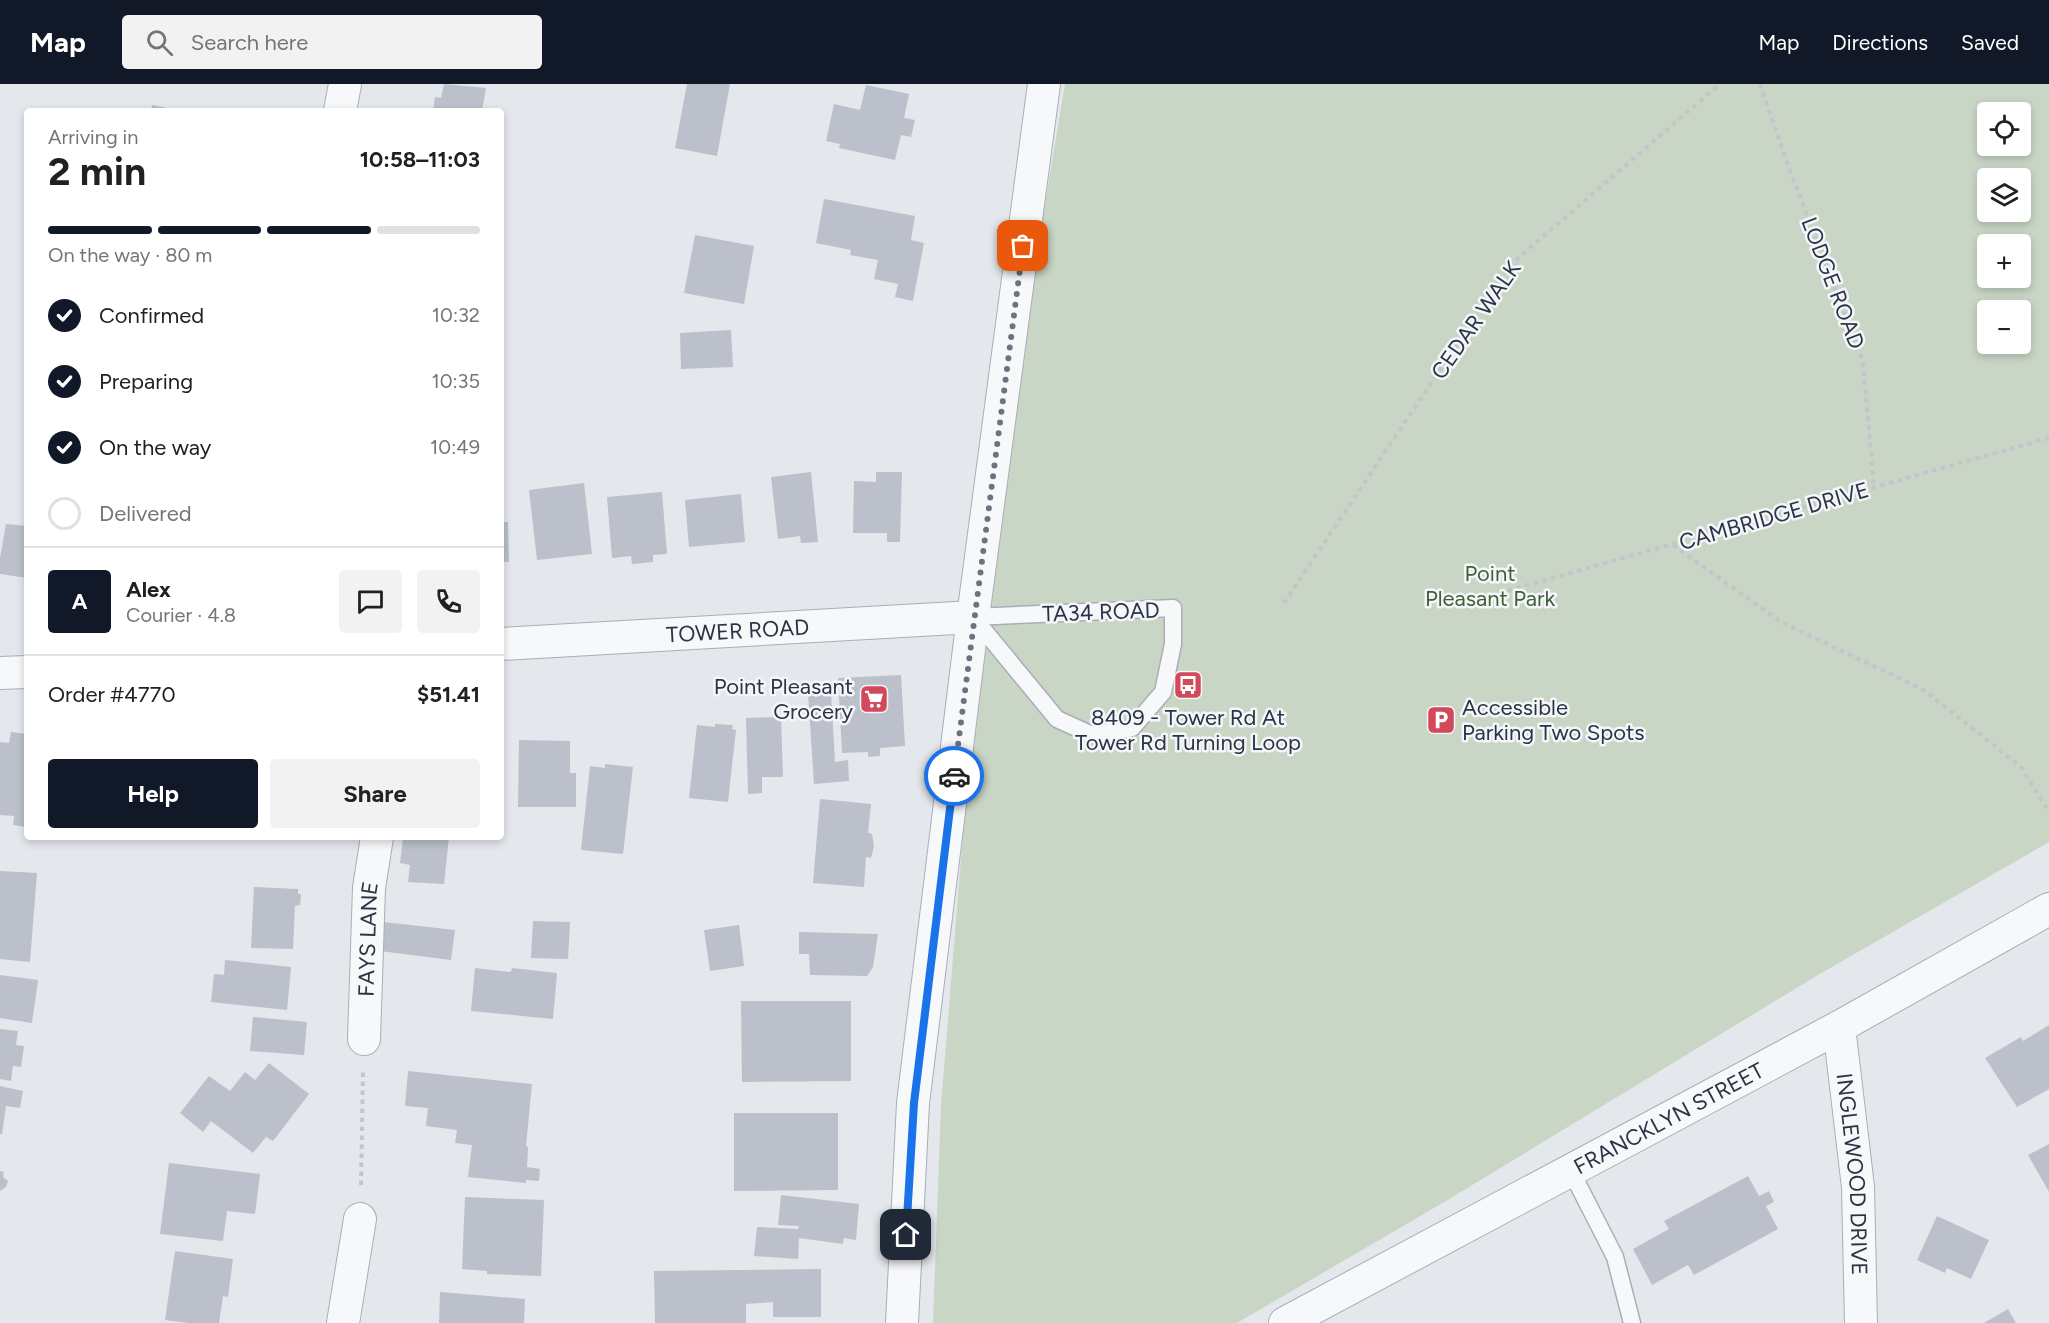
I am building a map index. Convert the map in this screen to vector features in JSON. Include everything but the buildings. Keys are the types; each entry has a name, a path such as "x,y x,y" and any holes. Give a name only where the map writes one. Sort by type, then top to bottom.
{"street":[{"path":"341,108 345,84"},
{"path":"902,1323 914,1103 974,617 1044,84"},
{"name":"TOWER ROAD","path":"504,644 974,617"},
{"path":"0,674 24,672"},
{"name":"FAYS LANE","path":"364,1039 369,888 376,840"},
{"name":"FRANCKLYN STREET","path":"1285,1323 1324,1314 1571,1171 1839,1027 2049,909"},
{"name":"INGLEWOOD DRIVE","path":"1839,1027 1858,1187 1861,1323"},
{"path":"344,1323 360,1219"}],"lane":[{"name":"TA34 ROAD","path":"1173,609 1173,644 1163,692 1132,728 1092,735 1057,719 974,617 1173,609"},
{"path":"1571,1171 1614,1257 1632,1323"}],"path":[{"name":"CEDAR WALK","path":"1284,603 1510,265 1720,84"},
{"name":"LODGE ROAD","path":"1760,84 1786,160 1863,362 1874,488"},
{"name":"CAMBRIDGE DRIVE","path":"1499,593 2049,438"},
{"path":"1673,544 1781,622 1924,690 2021,767 2049,812"},
{"path":"360,1219 364,1039"}],"green space":[{"name":"Point Pleasant Park","path":"1065,84 2049,84 2049,842 1818,975 1446,1201 1237,1323 933,1323 941,1106 985,562"}],"way so far":[{"path":"954,776 1023,246"}],"place":[{"name":"8409 - Tower Rd At Tower Rd Turning Loop","path":"1188,685"},
{"name":"Point Pleasant Grocery","path":"874,699"},
{"name":"Accessible Parking Two Spots","path":"1441,720"}],"route":[{"path":"906,1235 914,1103 954,776"}]}
